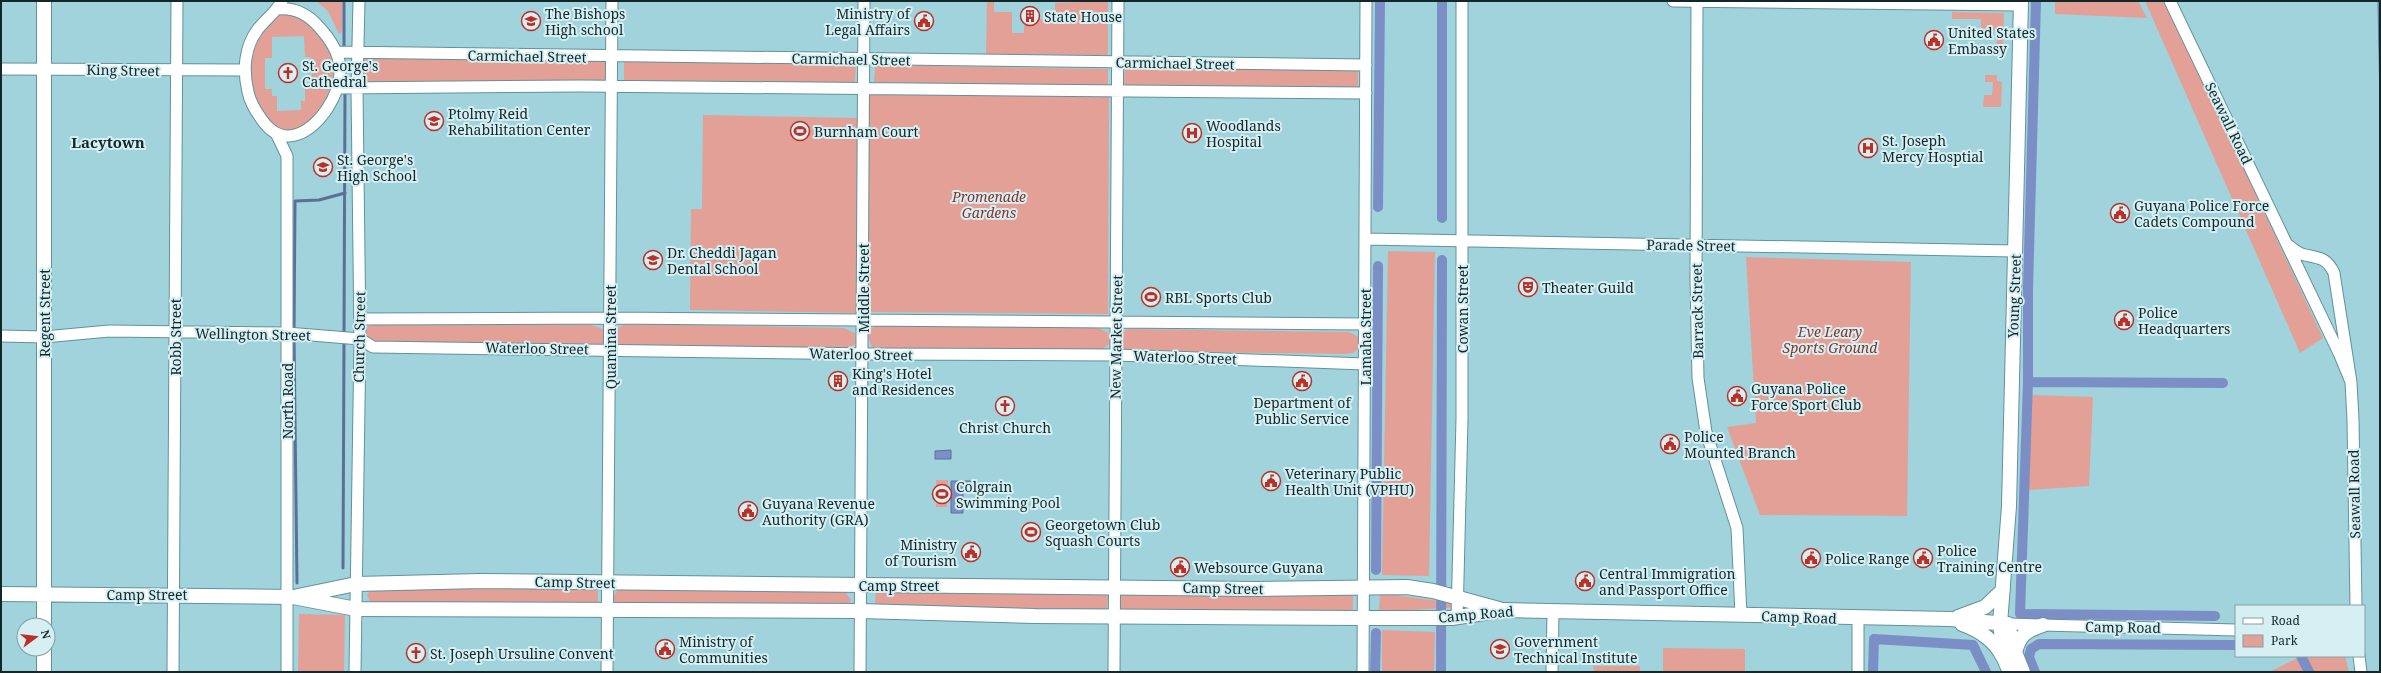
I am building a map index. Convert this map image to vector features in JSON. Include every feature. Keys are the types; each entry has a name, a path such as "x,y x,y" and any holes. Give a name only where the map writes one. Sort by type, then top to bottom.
{"main road":[{"name":"Regent Street","path":"44,1 44,617"},
{"name":"Young Street","path":"2010,662 2004,624 2003,590 2009,506 2020,3"},
{"name":"Camp Street","path":"290,597 356,584 480,581 1116,586 1257,589 1407,587 1454,596 1503,610"},
{"path":"1950,619 1969,614 1985,607 2003,590"},
{"name":"Camp Street","path":"1,594 174,594 290,597 356,609 860,611 1115,616 1373,618"},
{"name":"Camp Road","path":"1373,618 1455,618 1503,610 1858,619 1950,619 2004,624"},
{"path":"1950,619 1971,627 1988,638 1998,647 2010,662 2023,672"},
{"path":"2010,662 2020,636 2029,630 2043,625"},
{"path":"44,657 44,672"}],"street":[{"name":"Robb Street","path":"173,672 177,1"},
{"name":"Church Street","path":"355,672 360,319 346,53 359,1"},
{"name":"Quamina Street","path":"607,672 612,1"},
{"name":"Middle Street","path":"860,672 864,1"},
{"name":"New Market Street","path":"1114,672 1116,586 1118,1"},
{"name":"Lamaha Street","path":"1363,672 1373,618 1365,364 1366,1"},
{"name":"Cowan Street","path":"1455,618 1454,596 1462,419 1462,1"},
{"path":"1673,1 2020,3"},
{"name":"Barrack Street","path":"1697,1 1697,368 1701,407 1706,432 1737,528 1741,615"},
{"name":"Seawall Road","path":"2170,1 2340,353 2351,382"},
{"path":"279,5 291,8 310,18 346,53 341,69 347,88 308,130 296,135 276,133 263,121 249,97 245,70 252,39 258,29 279,5"},
{"name":"Carmichael Street","path":"346,53 1366,65"},
{"name":"King Street","path":"1,69 176,71 245,70"},
{"name":"Carmichael Street","path":"347,88 864,88 1366,93"},
{"name":"North Road","path":"276,133 287,156 290,597 287,672"},
{"name":"Parade Street","path":"1366,239 2015,251"},
{"name":"Seawall Road","path":"2288,245 2300,253 2323,258 2330,265 2334,274 2351,382 2356,605"},
{"name":"Waterloo Street","path":"360,319 610,318 1365,324"},
{"name":"Wellington Street","path":"1,336 44,337 109,331 175,333 288,333 360,339"},
{"name":"Waterloo Street","path":"360,339 373,346 862,354 1116,355 1365,364"},
{"path":"1552,672 1553,611"},
{"path":"1858,619 1858,672"},
{"name":"Camp Road","path":"2004,624 2235,630"},
{"path":"2359,657 2361,672"}],"green space":[{"path":"316,1 342,1 342,32 339,34 328,11"},
{"path":"987,1 994,1 994,12 1012,12 1012,33 1024,33 1024,19 1048,19 1048,14 1055,14 1055,3 1108,1 1108,55 986,54"},
{"path":"2055,1 2138,1 2147,18 2055,14"},
{"path":"2145,1 2165,1 2323,338 2300,353"},
{"path":"1952,12 2004,13 2003,45 1997,45 1997,30 1987,30 1987,36 1981,36 1981,19 1952,19"},
{"path":"280,14 292,15 301,18 309,24 322,41 332,62 333,75 331,86 326,97 313,117 305,125 296,130 282,131 272,125 262,114 255,102 251,89 251,60 255,46 269,23","holes":["304,36 305,57 311,57 312,88 305,88 305,101 301,101 301,110 277,111 277,96 272,96 272,89 265,89 265,58 272,58 272,37"]},
{"path":"363,57 607,61 607,84 362,81"},
{"path":"624,61 856,63 855,84 624,82"},
{"path":"875,65 1108,69 1108,86 874,82"},
{"path":"1125,68 1358,70 1358,87 1124,85"},
{"path":"1985,75 1997,75 1997,81 2002,82 2001,107 1983,107 1984,95 1992,95 1993,82 1985,82"},
{"name":"Promenade Gardens","path":"869,95 1109,96 1108,314 868,312"},
{"path":"703,115 859,118 856,313 690,310 691,209 702,209"},
{"path":"1388,251 1435,252 1429,576 1382,575"},
{"name":"Eve Leary Sports Ground","path":"1746,257 1911,262 1907,516 1760,515 1727,427 1756,423"},
{"path":"374,324 591,325 606,330 607,340 603,345 371,342 365,335 368,326"},
{"path":"649,324 844,328 855,333 856,343 849,349 618,347 615,343 616,329 623,325"},
{"path":"986,325 1098,328 1109,333 1110,343 1103,349 1093,350 896,348 872,347 868,337 870,329 877,326"},
{"path":"1128,329 1349,332 1359,337 1361,347 1353,353 1344,354 1123,351 1120,348 1120,333"},
{"path":"2031,395 2093,397 2089,486 2027,490"},
{"name":"Colgrain Swimming Pool","path":"936,480 948,480 947,507 936,507"},
{"path":"372,588 592,589 598,592 598,604 371,604 367,595"},
{"path":"622,589 845,592 851,600 848,607 617,605 613,598 617,591"},
{"path":"876,590 1108,590 1107,612 875,608"},
{"path":"1121,592 1353,592 1353,614 1121,610"},
{"path":"1380,593 1477,606 1379,612"},
{"path":"299,614 345,615 344,672 298,672"},
{"path":"1382,630 1435,632 1434,672 1382,672"},
{"path":"1663,648 1745,649 1745,672 1663,672"},
{"path":"2300,657 2345,657 2349,672 2269,672"},
{"path":"1593,666 1640,666 1640,672 1594,672"}],"water":[{"path":"2378,1 2380,1 2380,103"},
{"path":"951,450 951,459 935,459 935,451"},
{"path":"951,481 976,481 976,491 963,491 963,513 951,513"}],"waterway":[{"path":"344,1 344,49"},
{"path":"1378,207 1380,1"},
{"path":"1442,1 1442,218"},
{"path":"2036,1 2028,288 2028,382 2223,383"},
{"path":"344,335 345,91"},
{"path":"294,331 295,201 319,200 345,193"},
{"path":"1441,672 1442,260"},
{"path":"1376,570 1378,266"},
{"path":"294,337 297,583"},
{"path":"343,568 344,341"},
{"path":"2028,382 2020,614 2215,616"},
{"path":"1375,672 1376,633"},
{"path":"1873,672 1874,639 1973,645 1986,672"},
{"path":"2035,672 2029,657 2031,649 2039,644 2235,645"},
{"path":"2302,657 2309,672"}],"place":[{"name":"State House","path":"1030,16"},
{"name":"The Bishops High school","path":"531,21"},
{"name":"Ministry of Legal Affairs","path":"924,21"},
{"name":"United States Embassy","path":"1934,40"},
{"name":"St. George's Cathedral","path":"288,73"},
{"name":"Ptolmy Reid Rehabilitation Center","path":"434,121"},
{"name":"Burnham Court","path":"800,131"},
{"name":"Woodlands Hospital","path":"1192,133"},
{"name":"St. Joseph Mercy Hosptial","path":"1868,148"},
{"name":"St. George's High School","path":"323,167"},
{"name":"Guyana Police Force Cadets Compound","path":"2120,213"},
{"name":"Dr. Cheddi Jagan Dental School","path":"653,260"},
{"name":"Theater Guild","path":"1528,287"},
{"name":"RBL Sports Club","path":"1151,297"},
{"name":"Police Headquarters","path":"2124,320"},
{"name":"King's Hotel and Residences","path":"838,381"},
{"name":"Department of Public Service","path":"1302,381"},
{"name":"Guyana Police Force Sport Club","path":"1737,396"},
{"name":"Christ Church","path":"1005,406"},
{"name":"Police Mounted Branch","path":"1670,444"},
{"name":"Veterinary Public Health Unit (VPHU)","path":"1271,481"},
{"name":"Colgrain Swimming Pool","path":"942,494"},
{"name":"Guyana Revenue Authority (GRA)","path":"748,511"},
{"name":"Georgetown Club Squash Courts","path":"1031,532"},
{"name":"Ministry of Tourism","path":"971,552"},
{"name":"Police Range","path":"1811,558"},
{"name":"Police Training Centre","path":"1923,558"},
{"name":"Websource Guyana","path":"1180,567"},
{"name":"Central Immigration and Passport Office","path":"1585,581"},
{"name":"Ministry of Communities","path":"665,649"},
{"name":"Government Technical Institute","path":"1500,649"},
{"name":"St. Joseph Ursuline Convent","path":"416,653"}],"district":[{"name":"Lacytown","path":"108,142"}]}
